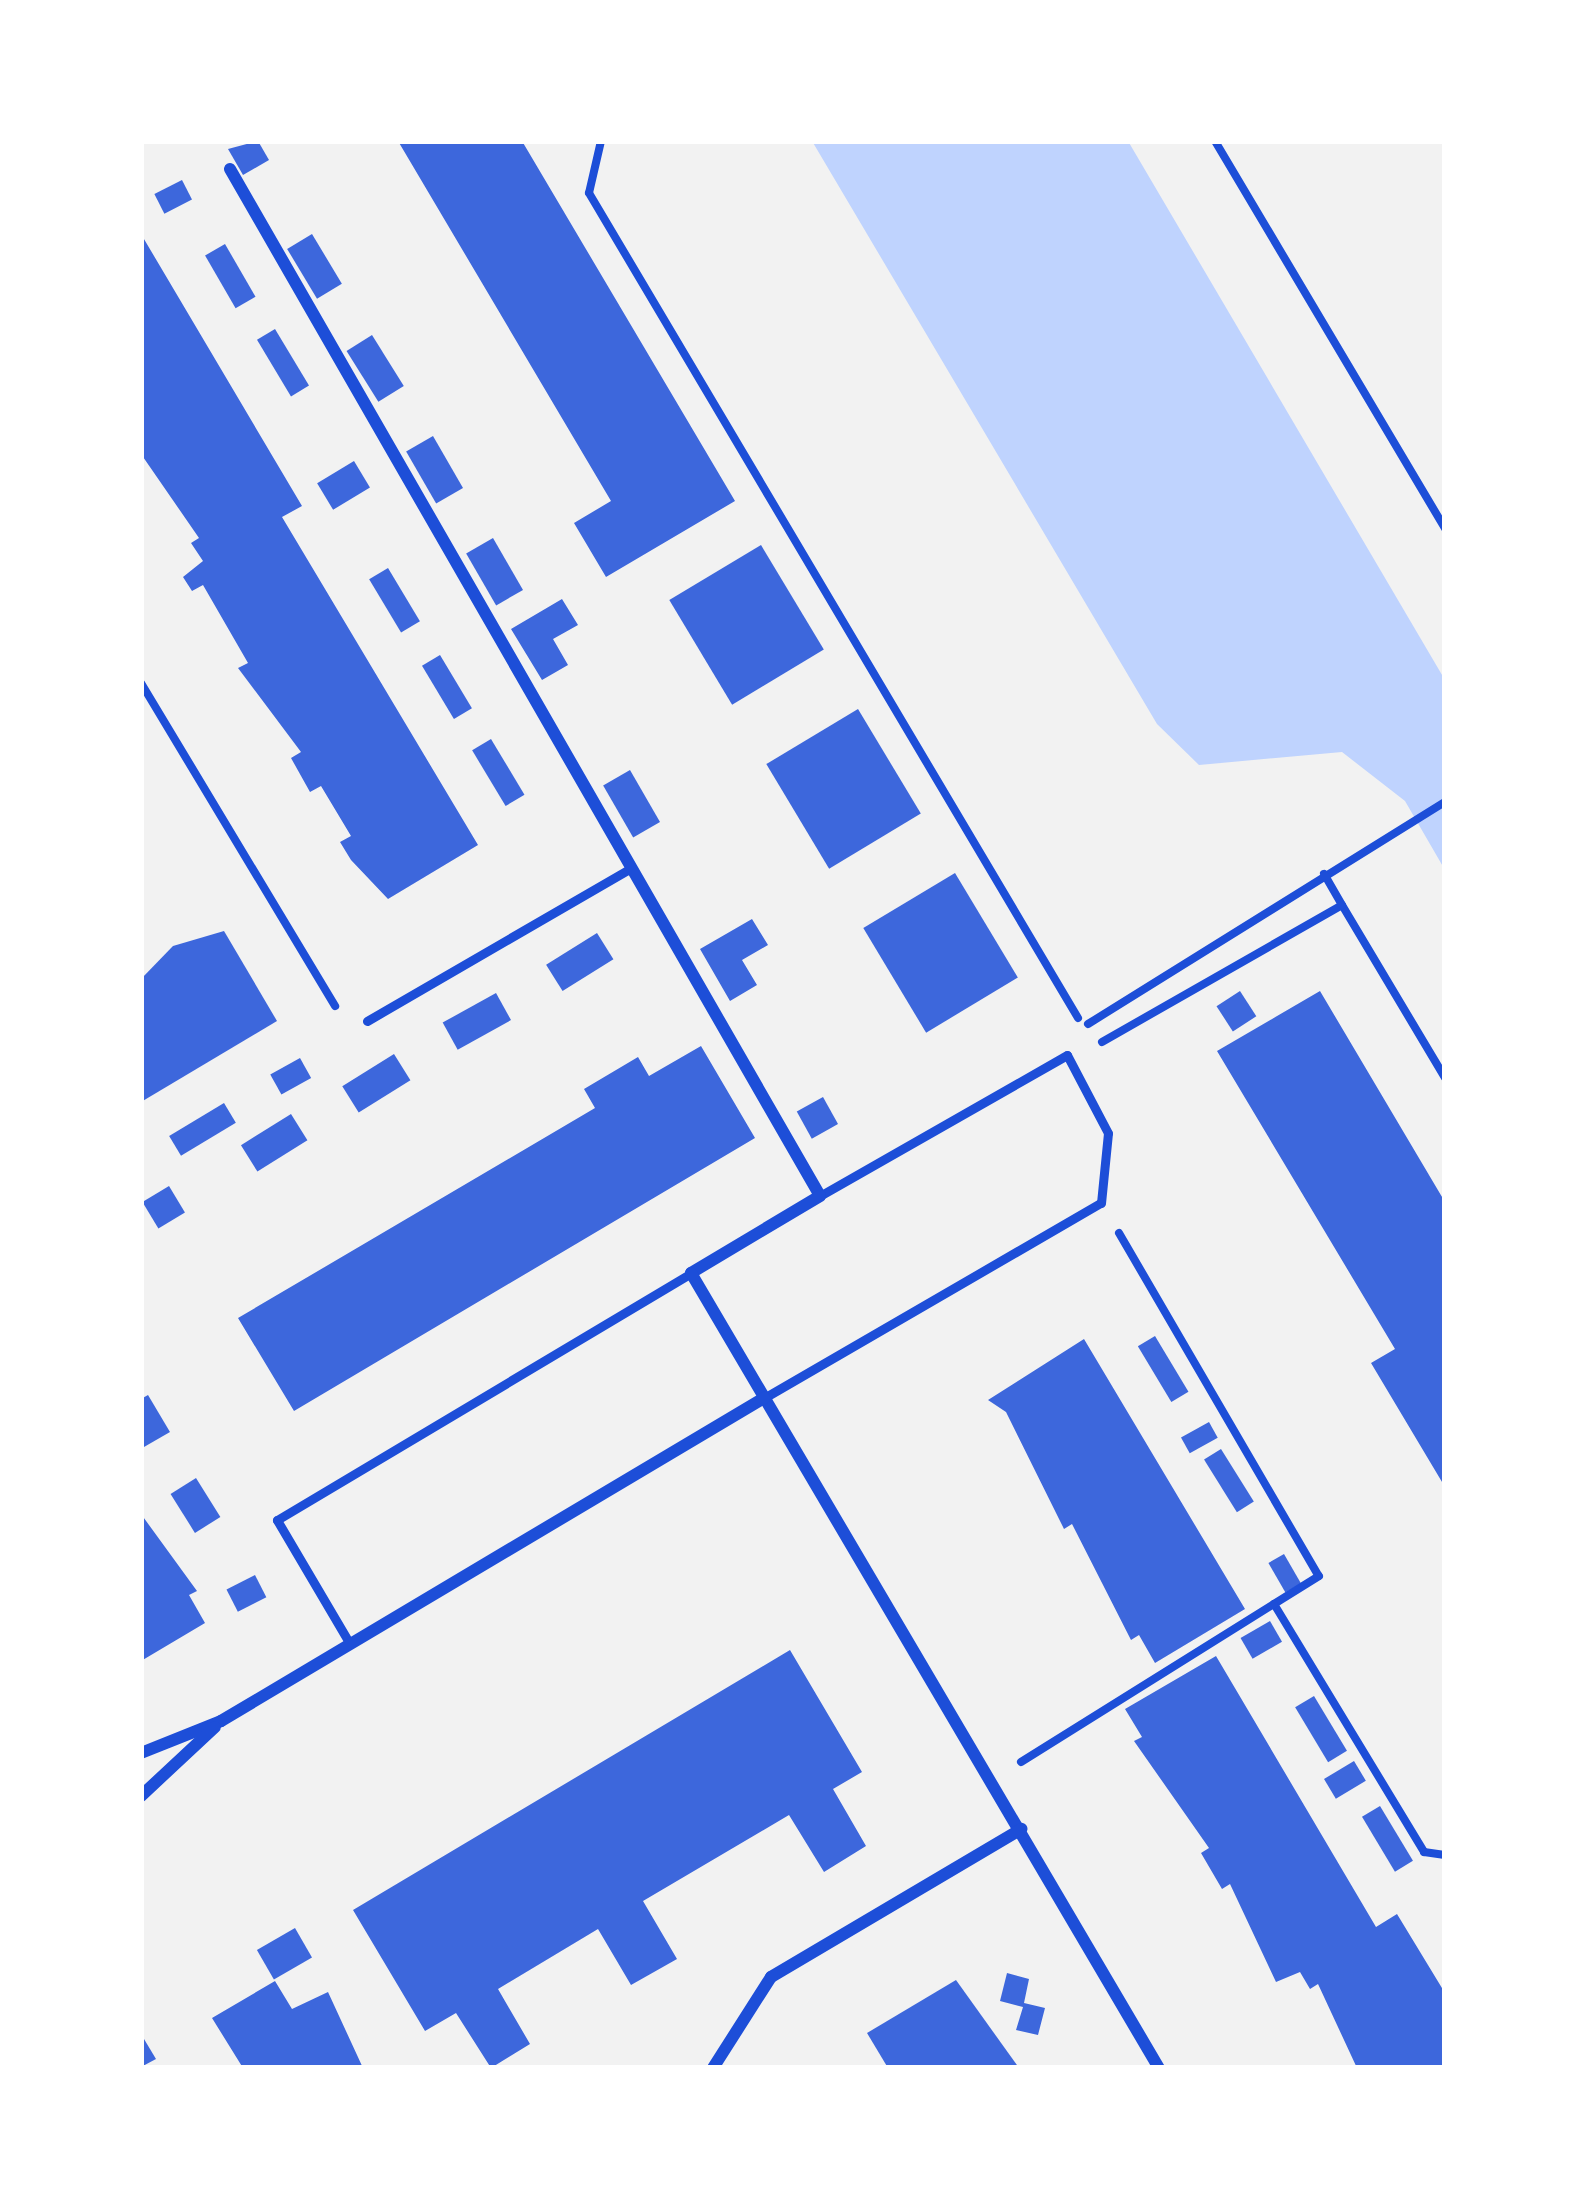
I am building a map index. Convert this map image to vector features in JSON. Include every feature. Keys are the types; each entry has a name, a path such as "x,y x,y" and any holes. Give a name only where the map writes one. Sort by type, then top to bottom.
{"street":[{"path":"230,169 820,1196 691,1273 1159,2068"},
{"path":"141,1754 221,1721 764,1398"},
{"path":"141,1796 221,1721"},
{"path":"713,2068 771,1977 1021,1828"}],"lane":[{"path":"367,1021 632,868"},
{"path":"764,1398 1101,1203 1108,1133 1067,1055 820,1196"},
{"path":"350,1643 277,1520 691,1273"}],"path":[{"path":"601,141 589,194 1084,1027"},
{"path":"1215,141 1445,529"},
{"path":"141,683 346,1024 367,1021"},
{"path":"141,707 152,702"},
{"path":"1067,1055 1084,1027 1445,802"},
{"path":"1324,874 1445,1078"},
{"path":"1095,1046 1342,905"},
{"path":"993,1780 1319,1576 1118,1232"},
{"path":"1274,1604 1424,1852 1445,1855"}],"water":[{"path":"812,141 1128,141 1445,680 1445,870 1405,801 1342,752 1199,765 1157,724"}],"building":[{"path":"258,141 269,160 243,175 228,149"},
{"path":"398,141 522,141 735,501 606,577 574,523 611,501"},
{"path":"182,180 192,200 164,214 154,194"},
{"path":"141,234 302,506 282,517 478,845 388,899 340,842 351,836 321,786 310,792 291,758 301,752 238,668 248,663 203,585 192,591 183,577 203,561 191,543 199,538 141,454"},
{"path":"312,234 342,284 317,299 287,249"},
{"path":"225,244 255,297 236,308 205,256"},
{"path":"275,329 309,386 291,396 257,340"},
{"path":"372,335 404,386 378,402 347,351"},
{"path":"433,436 463,488 436,503 406,452"},
{"path":"354,461 370,488 333,510 317,483"},
{"path":"493,538 523,590 496,605 466,554"},
{"path":"761,545 824,650 732,705 669,600"},
{"path":"388,568 420,621 401,632 369,579"},
{"path":"562,599 578,625 553,639 568,665 542,680 511,629"},
{"path":"440,655 472,708 454,719 422,666"},
{"path":"858,709 921,814 829,869 766,764"},
{"path":"491,739 524,795 506,806 472,750"},
{"path":"630,770 660,822 633,837 603,786"},
{"path":"955,873 1018,978 926,1033 863,928"},
{"path":"752,919 768,945 742,960 757,985 730,1001 700,949"},
{"path":"224,931 277,1021 141,1102 141,979 173,946"},
{"path":"597,933 613,959 563,991 546,965"},
{"path":"1240,991 1256,1016 1233,1031 1217,1006"},
{"path":"1320,991 1445,1202 1445,1487 1371,1363 1395,1349 1217,1051"},
{"path":"496,993 511,1020 458,1050 443,1023"},
{"path":"701,1046 755,1138 294,1411 238,1318 595,1108 584,1089 638,1057 649,1076"},
{"path":"394,1054 410,1080 359,1113 342,1086"},
{"path":"300,1058 311,1078 281,1095 270,1074"},
{"path":"823,1097 838,1124 812,1139 797,1112"},
{"path":"224,1103 236,1123 181,1156 169,1136"},
{"path":"291,1114 307,1140 257,1172 241,1145"},
{"path":"169,1186 185,1213 158,1229 142,1202"},
{"path":"1155,1336 1188,1392 1171,1402 1138,1346"},
{"path":"1084,1339 1245,1609 1155,1663 1139,1635 1131,1640 1072,1524 1064,1529 1006,1412 988,1400"},
{"path":"148,1395 170,1432 144,1447 141,1399"},
{"path":"1209,1422 1218,1438 1190,1453 1181,1438"},
{"path":"1221,1449 1254,1502 1237,1512 1204,1460"},
{"path":"196,1478 220,1517 195,1533 171,1494"},
{"path":"141,1514 197,1591 189,1595 205,1623 141,1661"},
{"path":"1284,1554 1301,1583 1285,1592 1268,1563"},
{"path":"255,1575 266,1597 238,1612 226,1590"},
{"path":"1270,1621 1282,1642 1253,1659 1241,1638"},
{"path":"790,1650 862,1772 833,1789 866,1846 824,1872 789,1815 643,1901 677,1959 631,1985 598,1929 498,1989 530,2044 491,2068 456,2013 425,2031 353,1910"},
{"path":"1216,1656 1376,1927 1397,1914 1445,1993 1445,2068 1357,2068 1318,1984 1310,1989 1300,1972 1276,1982 1230,1884 1222,1889 1201,1853 1209,1848 1134,1741 1142,1737 1125,1709"},
{"path":"1314,1696 1347,1751 1328,1762 1295,1707"},
{"path":"1354,1761 1366,1781 1336,1799 1324,1779"},
{"path":"1380,1806 1413,1861 1395,1872 1362,1817"},
{"path":"295,1928 312,1957 274,1979 257,1950"},
{"path":"1007,1973 1029,1979 1024,2003 1045,2008 1038,2035 1016,2030 1023,2007 1000,2001"},
{"path":"956,1980 1019,2068 888,2068 867,2033"},
{"path":"275,1981 292,2009 328,1992 363,2068 243,2068 212,2018"},
{"path":"141,2034 156,2059 141,2067"}]}
